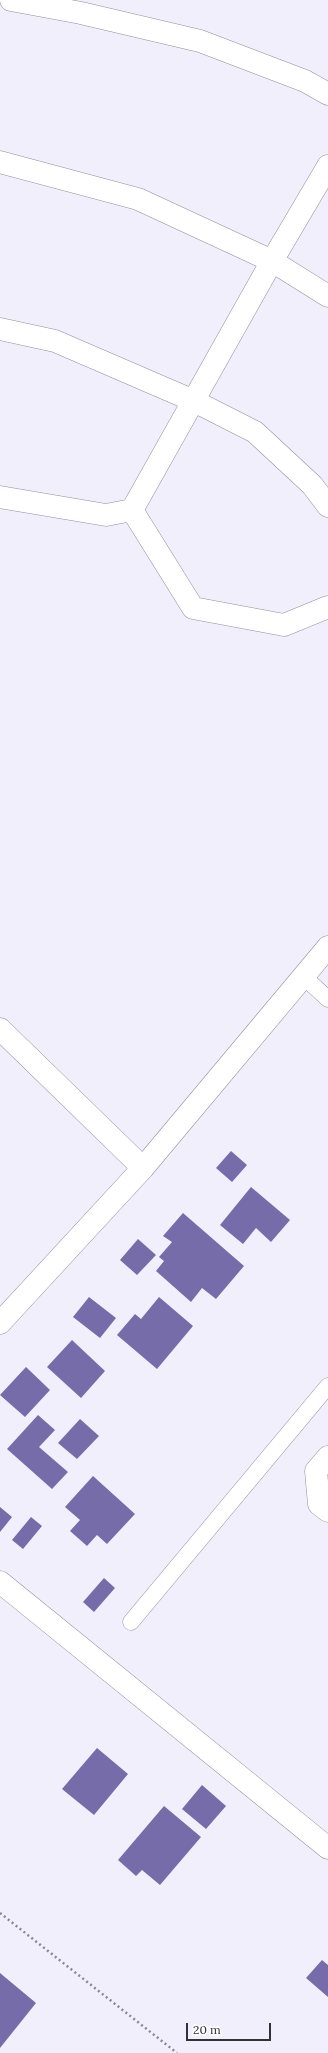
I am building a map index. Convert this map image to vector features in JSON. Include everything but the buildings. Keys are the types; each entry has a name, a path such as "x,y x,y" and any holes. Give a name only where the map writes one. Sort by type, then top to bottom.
{"street":[{"path":"11,0 81,13 200,41 305,81 328,94"},
{"path":"0,162 138,199 272,261 328,296"},
{"path":"0,497 106,515 132,510 272,261 328,166"},
{"path":"0,329 55,341 194,401 255,432 312,484 328,506"},
{"path":"132,510 193,608 284,625 328,607"},
{"path":"0,1323 143,1168 328,947"},
{"path":"0,1029 143,1168"},
{"path":"328,1457 316,1471 319,1504 328,1511"},
{"path":"0,1582 328,1848"}],"lane":[{"path":"303,976 328,998"},
{"path":"131,1622 328,1386"}],"path":[{"path":"0,1913 177,2053"}]}
